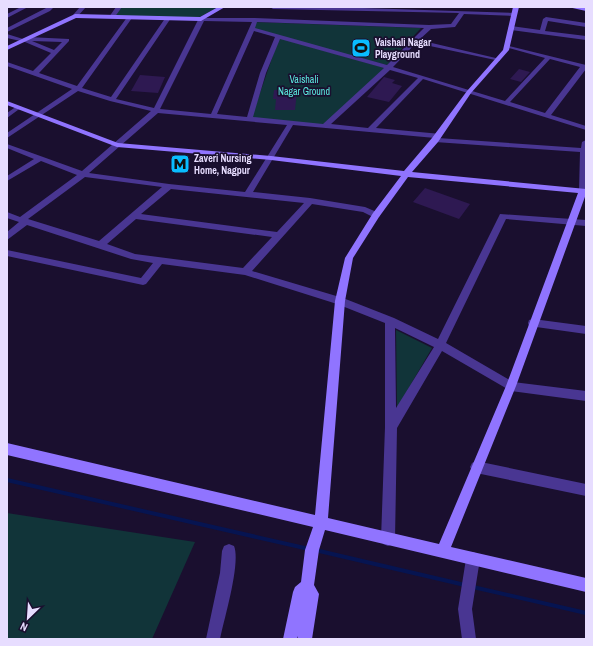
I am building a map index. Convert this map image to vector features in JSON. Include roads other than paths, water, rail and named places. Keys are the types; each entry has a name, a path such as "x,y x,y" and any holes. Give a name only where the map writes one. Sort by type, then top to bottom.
{"street":[{"path":"7,16 25,7"},
{"path":"7,30 48,10 51,7"},
{"path":"7,48 75,16 83,7"},
{"path":"112,17 119,7"},
{"path":"7,237 23,221 83,174 156,111 202,19 222,7"},
{"path":"273,7 464,12 515,10 506,50 470,92 437,138 406,174 376,215 349,258 340,301 321,522 312,550 307,586 312,594 305,639"},
{"path":"570,7 586,9"},
{"path":"343,8 343,24"},
{"path":"75,16 255,20 429,27 453,26 464,12"},
{"path":"7,136 79,87 130,17"},
{"path":"112,100 168,18"},
{"path":"542,32 546,19 586,25"},
{"path":"213,116 255,20"},
{"path":"325,126 389,67 429,27"},
{"path":"511,28 586,38"},
{"path":"252,29 389,67 507,102 586,128"},
{"path":"7,36 25,40 55,53"},
{"path":"249,120 263,74 278,36"},
{"path":"25,40 67,40 35,72"},
{"path":"415,41 498,60"},
{"path":"507,46 585,67 547,115"},
{"path":"507,102 549,57"},
{"path":"7,64 79,87 112,100 156,111 370,130 437,138 585,148 585,191 533,323 511,386 476,467 442,552"},
{"path":"370,130 422,77"},
{"path":"7,103 117,145 270,158 406,174 585,191"},
{"path":"7,116 19,107"},
{"path":"248,194 291,123"},
{"path":"7,146 83,174 169,186 310,201 365,210 376,215"},
{"path":"7,154 15,149"},
{"path":"7,178 39,159"},
{"path":"100,245 169,186"},
{"path":"245,272 310,201"},
{"path":"7,215 134,257 245,272 340,301 390,321 440,345 511,386 586,396"},
{"path":"134,216 279,235"},
{"path":"391,427 440,345 503,216 586,223"},
{"path":"7,253 143,282 160,261"},
{"path":"388,539 391,427 390,321"},
{"path":"533,323 586,330"},
{"path":"7,449 586,585"},
{"path":"476,467 586,490"},
{"path":"213,639 227,573 230,551"},
{"path":"469,639 465,609 473,559"},
{"path":"290,639 300,592 307,586"}],"waterway":[{"path":"7,480 309,549"},
{"path":"315,550 465,585"},
{"path":"473,587 586,613"}],"place":[{"name":"Vaishali Nagar Playground","path":"361,48"},
{"name":"Zaveri Nursing Home, Nagpur","path":"180,164"}],"park label":[{"name":"Vaishali Nagar Ground","path":"304,84"}]}
